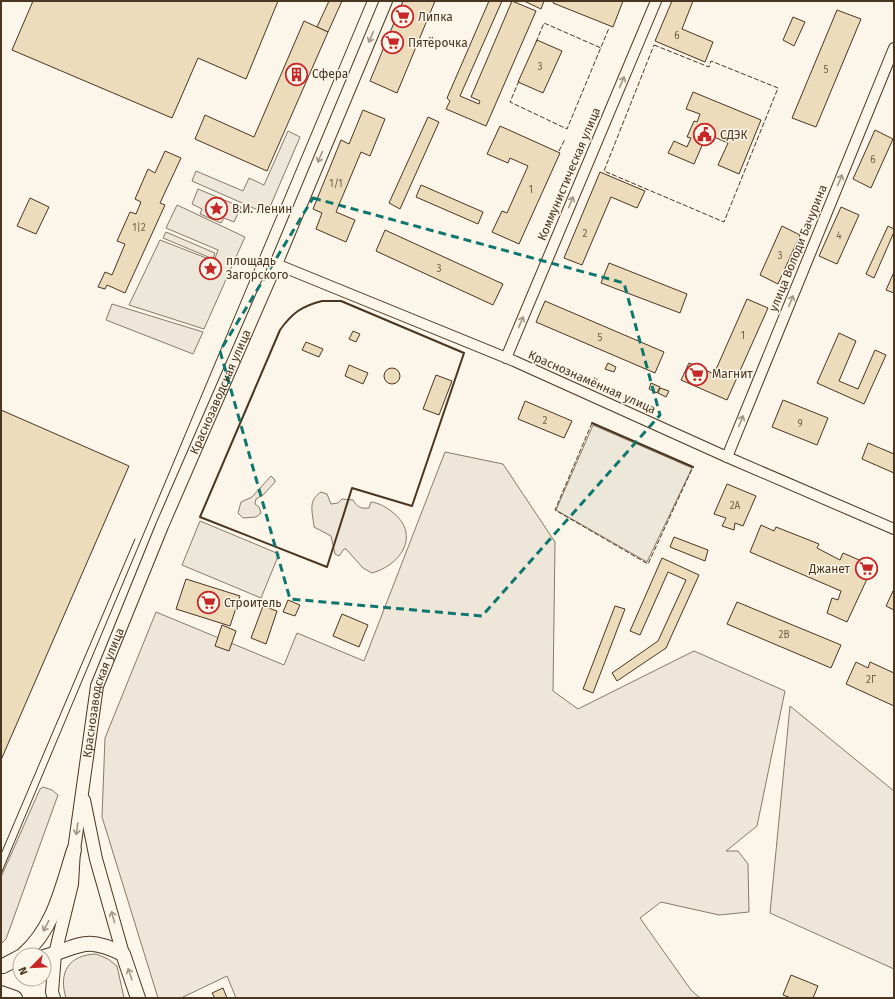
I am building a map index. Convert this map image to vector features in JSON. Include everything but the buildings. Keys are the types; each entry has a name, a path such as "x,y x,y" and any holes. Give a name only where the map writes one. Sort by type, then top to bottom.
{"main road":[{"path":"31,947 42,935 56,907 74,850"},
{"path":"52,954 80,944 96,943 123,954 137,997"},
{"path":"2,966 12,961"},
{"path":"2,966 12,965"},
{"path":"1,993 15,998"}],"street":[{"name":"Краснозаводская улица","path":"52,947 72,884 74,850 97,686 162,526 276,264 386,1"},
{"name":"Коммунистическая улица","path":"506,358 656,1"},
{"name":"улица Володи Бачурина","path":"727,457 894,48"},
{"name":"Краснознамённая улица","path":"276,264 506,358 727,457 894,529"},
{"path":"82,791 96,859 123,954"},
{"name":"Краснозаводская улица","path":"52,987 54,998"}],"highlighted area":[{"path":"313,198 624,283 660,415 482,616 290,599 220,351"}],"shaded area":[{"path":"288,131 300,137 267,214 192,181 196,171 243,191 249,178 264,185"},
{"path":"198,189 241,207 234,222 224,218 221,223 200,214 202,209 192,204"},
{"path":"177,205 245,237 204,329 129,305 160,240 214,261 218,250 166,228"},
{"path":"166,232 215,253 213,259 163,238"},
{"path":"112,304 203,332 193,354 106,320"},
{"path":"593,425 692,468 647,562 556,510"},
{"path":"445,452 503,464 555,542 553,691 578,709 694,651 785,691 757,826 726,851 738,851 748,864 749,912 719,915 661,902 640,918 691,990 700,998 236,998 227,976 181,998 158,998 102,817 105,738 156,612 284,665 297,633 364,661"},
{"path":"271,476 275,482 263,495 256,499 255,504 259,507 261,513 256,517 243,518 238,513 241,502 252,497"},
{"path":"321,492 327,494 331,504 338,503 342,499 353,500 361,508 369,508 371,502 377,503 391,511 400,520 405,529 406,538 400,555 383,569 372,573 363,568 346,549 344,549 339,556 335,554 331,536 314,527 312,503"},
{"path":"200,521 279,554 261,598 182,565"},
{"path":"790,706 894,791 894,969 770,913"},
{"path":"43,787 52,790 58,795 6,939 1,944 1,877 40,789"},
{"path":"96,954 108,959 117,966 124,998 66,998 64,980 68,967 79,958"}],"tram line":[{"path":"1,874 367,1"},
{"path":"1,854 135,539"}],"fence":[{"path":"536,42 544,23 601,48"},
{"path":"519,81 510,102 567,129 609,28"},
{"path":"654,45 709,67 711,61 778,88 724,222 604,171 654,45"},
{"path":"559,151 565,139"},
{"path":"592,423 555,510 648,564 693,467"}],"wall":[{"path":"322,301 341,301 464,353 412,506 352,488 327,567 200,517 280,330 298,311 309,305 322,301"},
{"path":"592,423 693,467"}],"place":[{"name":"Липка","path":"402,17"},
{"name":"Пятёрочка","path":"393,43"},
{"name":"Сфера","path":"296,74"},
{"name":"СДЭК","path":"704,135"},
{"name":"В.И. Ленин","path":"216,209"},
{"name":"площадь Загорского","path":"210,268"},
{"name":"Магнит","path":"697,374"},
{"name":"Джанет","path":"866,569"},
{"name":"Строитель","path":"208,603"}]}
